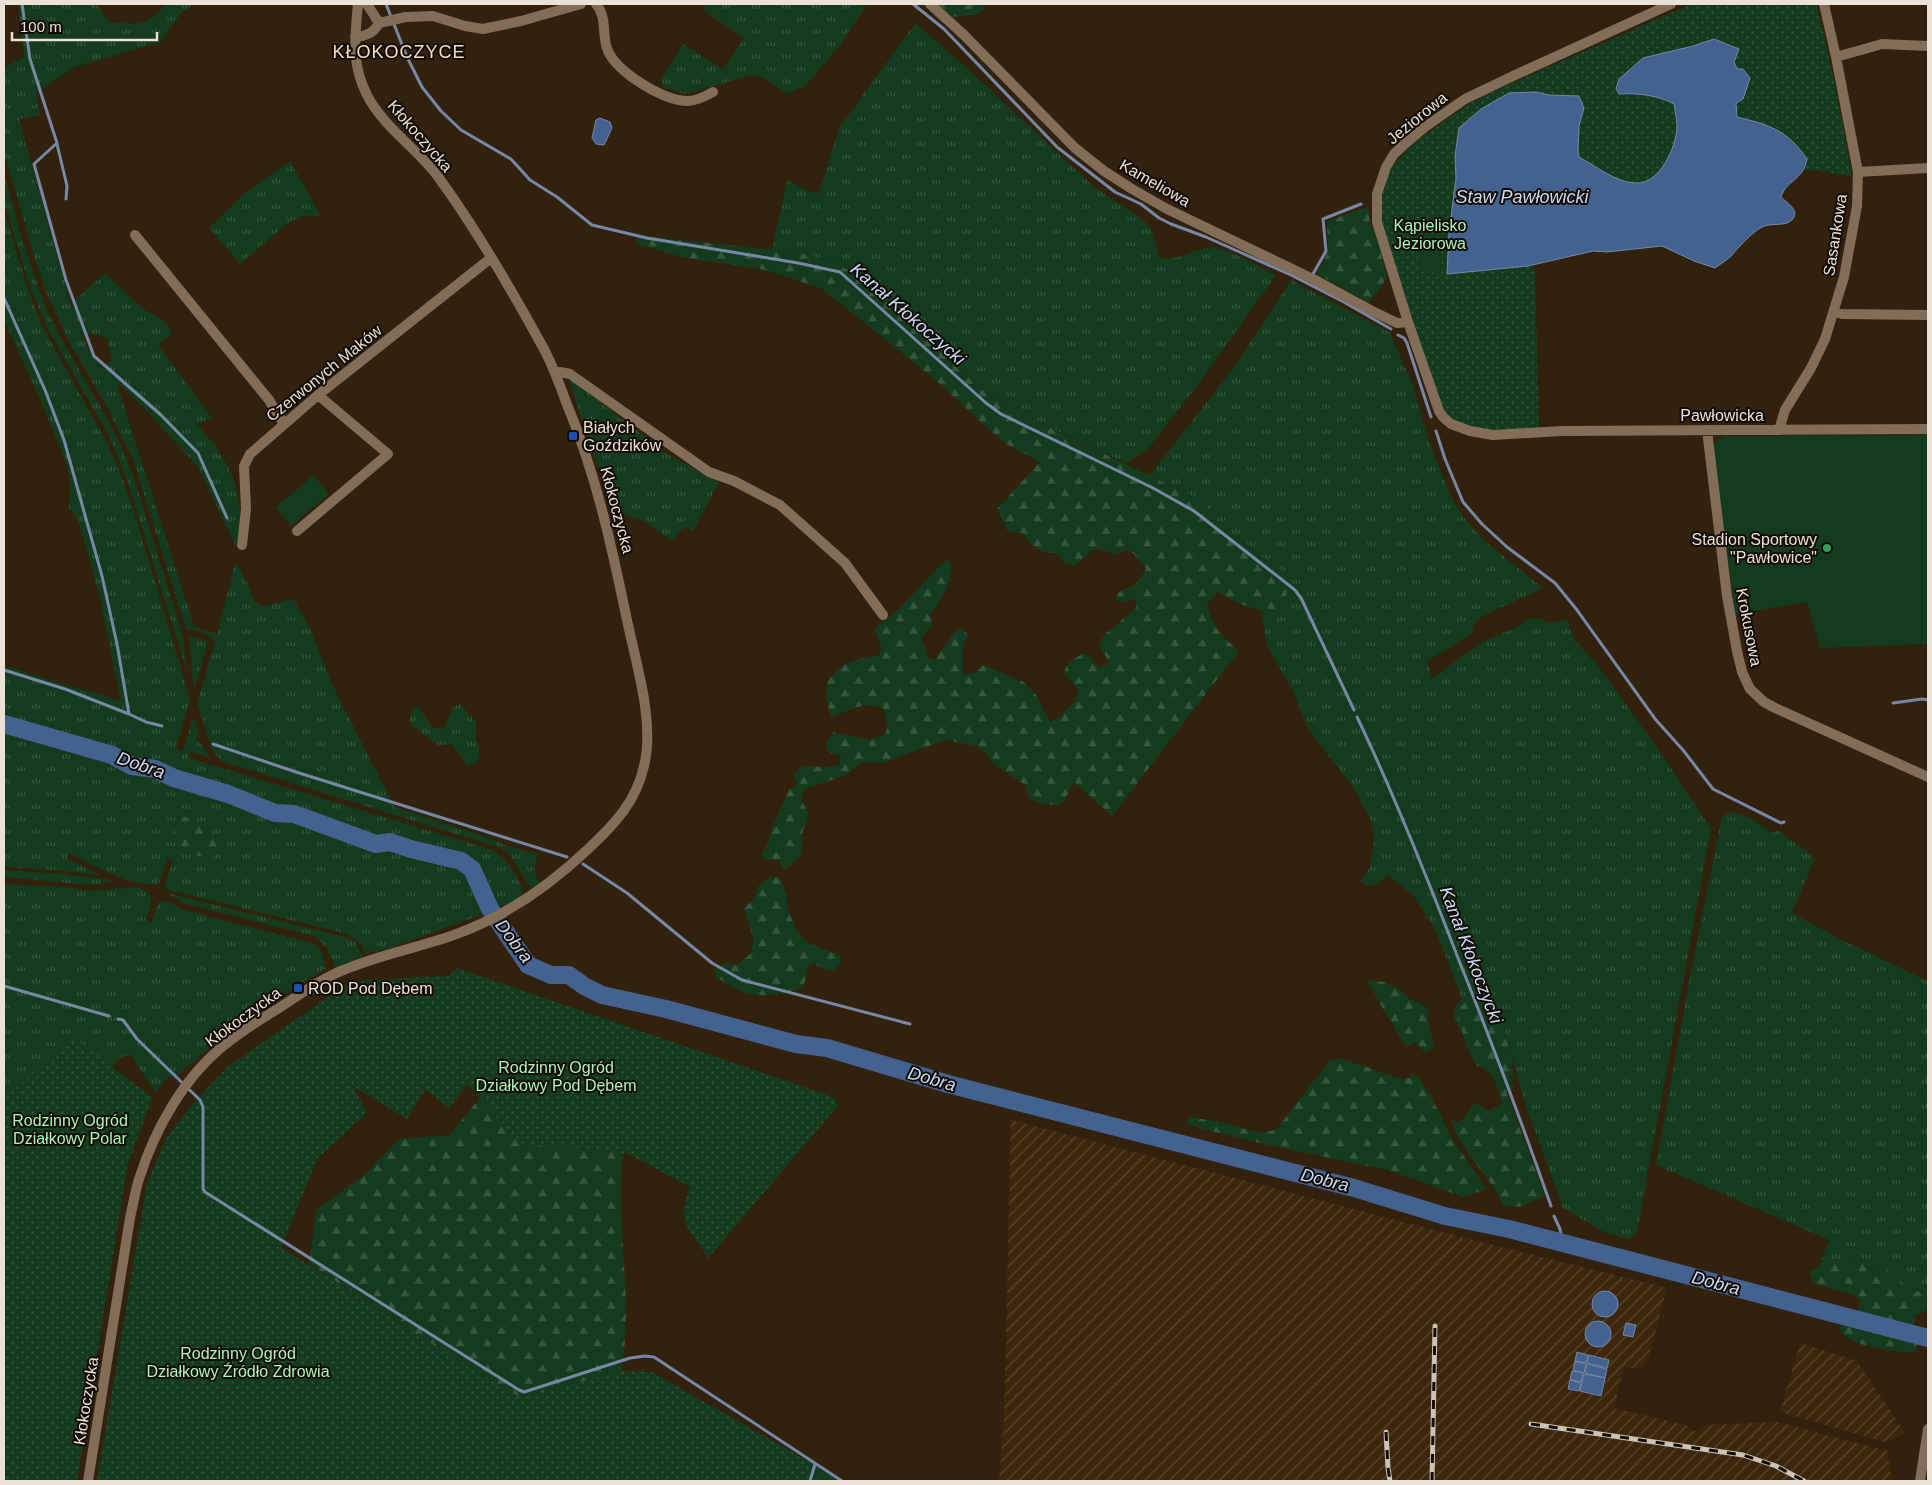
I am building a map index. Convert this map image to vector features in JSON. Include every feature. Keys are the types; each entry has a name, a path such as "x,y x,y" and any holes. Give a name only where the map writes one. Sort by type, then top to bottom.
{"street":[{"name":"Kłokoczycka","path":"88,1481 130,1218 138,1181 152,1146 170,1110 191,1080 226,1044 333,974 367,961 446,938 485,923 532,896 611,828 624,813 636,791 647,754 644,703 604,515 581,438 546,352 491,258 438,177 424,159 385,121 366,94 354,57 358,4"},
{"path":"367,4 388,21"},
{"path":"355,37 370,33 388,21 433,16 465,26 483,29 581,4"},
{"path":"596,4 602,12 605,44 609,54 631,76 659,94 675,100 690,102 713,92"},
{"name":"Kameliowa","path":"930,4 964,35 1075,148 1104,171 1167,209 1312,279 1372,311 1397,323 1408,322"},
{"name":"Jeziorowa","path":"1516,435 1493,435 1470,431 1451,424 1443,418 1433,396 1408,322 1377,222 1377,194 1386,167 1394,154 1425,127 1465,99 1671,4"},
{"name":"Sasankowa","path":"1779,430 1785,410 1811,368 1835,312 1857,206 1858,172 1824,4"},
{"path":"1836,57 1882,44 1928,46"},
{"path":"1858,172 1928,168"},
{"path":"135,235 269,400 284,424"},
{"name":"Czerwonych Maków","path":"242,546 246,509 244,466 246,459 318,395 491,258"},
{"path":"1835,312 1928,315"},
{"path":"555,374 560,372 570,374 709,472 734,481 780,505 846,563 883,615"},
{"path":"297,531 388,454 318,395"},
{"name":"Pawłowicka","path":"1516,435 1562,432 1928,429"},
{"name":"Krokusowa","path":"1707,430 1731,626 1742,672 1750,689 1764,702 1775,708 1928,778"},
{"path":"1920,1481 1928,1429"}],"shaded area":[{"path":"1011,1120 1454,1235 1667,1288 1649,1355 1641,1369 1624,1367 1614,1408 1686,1425 1692,1431 1701,1431 1704,1425 1777,1422 1888,1451 1887,1461 1891,1462 1890,1472 1893,1473 1892,1481 999,1481 1004,1417"},
{"path":"1800,1343 1857,1361 1905,1433 1885,1442 1780,1412"}],"green space":[{"path":"18,4 97,4 109,22 134,24 146,21 159,12 166,4 194,4 180,14 161,42 75,67 36,93 40,115 19,119 72,309 76,299 105,273 143,309 164,321 173,333 158,345 212,418 196,424 218,450 234,481 240,514 240,530 236,547 198,467 144,408 116,381 194,626 217,634 234,567 237,562 256,603 263,606 294,599 312,633 333,686 395,807 489,838 510,847 538,854 534,871 540,884 536,887 528,885 509,854 501,848 227,763 213,752 197,703 215,641 204,633 186,629 134,462 106,405 69,342 46,292 4,153 4,67 24,57","holes":["95,334 107,339 112,359 102,368 88,348 82,335"]},
{"path":"706,4 867,4 839,47 806,85 787,94 763,78 752,75 686,94 664,88 661,79 683,44 723,69 744,38 704,11"},
{"path":"938,4 983,4 984,9 979,14 952,17"},
{"name":"Kąpielisko Jeziorowa","path":"1691,4 1816,4 1836,89 1852,176 1805,169 1785,189 1781,197 1794,211 1795,214 1792,220 1784,224 1762,227 1749,237 1729,258 1715,268 1694,261 1662,246 1607,252 1593,251 1529,265 1535,269 1539,429 1501,431 1474,428 1462,424 1443,409 1404,298 1382,223 1381,195 1389,171 1416,141 1485,95"},
{"path":"915,23 967,68 1093,186 1145,221 1153,233 1159,257 1166,259 1208,248 1222,249 1238,255 1276,275 1201,381 1147,450 1126,463 1017,412 986,393 947,358 937,336 913,315 835,262 802,253 772,250 787,180 811,192 819,193 839,128"},
{"path":"290,161 321,216 302,216 286,225 240,264 209,228 245,193"},
{"path":"4,174 25,249 46,308 118,439 134,478 183,636 187,671 126,477 109,436 49,331 30,287 4,201"},
{"path":"1368,207 1370,223 1376,234 1387,278 1369,303 1317,274 1328,251 1327,221"},
{"path":"4,210 27,287 42,326 107,443 134,511 190,699 176,749 183,751 193,719 195,719 200,737 197,736 196,740 199,741 209,757 190,752 189,758 493,850 507,863 517,878 523,890 520,898 486,913 485,911 475,917 385,950 366,954 360,943 348,934 165,889 164,886 173,860 168,858 159,883 151,884 127,880 70,853 67,858 102,876 55,870 4,867 4,726 84,750 103,753 121,766 136,771 152,773 171,783 184,785 372,848 391,848 436,860 440,852 399,839 363,832 296,808 268,804 208,783 128,760 107,750 34,732 4,721 4,666 121,701 99,594 78,519 69,508 70,482 66,462 4,320"},
{"path":"636,235 802,253 835,262 913,315 937,336 944,348 947,359 986,393 1017,412 1209,504 1205,511 1287,576 1286,604 1277,616 1240,604 1217,592 1207,604 1218,631 1239,651 1112,816 1074,782 1065,799 1058,806 1032,800 1029,798 1025,785 994,764 977,746 945,740 883,763 861,763 844,776 807,788 802,796 808,816 803,830 800,856 784,870 778,860 766,860 761,855 768,843 772,828 789,790 797,784 794,774 803,766 829,767 839,765 841,757 827,751 827,741 834,732 870,740 885,734 888,726 883,708 868,705 856,707 831,717 827,702 826,683 839,669 849,662 879,655 882,649 874,629 898,610 945,560 950,562 949,584 943,597 930,615 932,626 921,638 928,657 935,660 954,632 962,628 969,636 963,643 963,675 974,673 984,665 1024,682 1037,696 1050,722 1062,716 1067,708 1075,702 1078,690 1064,673 1067,664 1083,653 1091,657 1099,668 1106,665 1109,661 1098,645 1105,634 1136,608 1136,599 1121,602 1115,600 1119,592 1136,584 1146,569 1135,555 1128,550 1114,554 1096,548 1074,566 1065,564 1056,553 1040,551 1022,533 1007,531 997,509 1040,462 1006,444 939,383 821,288 765,270 682,257 636,244"},
{"path":"1421,237 1440,238 1439,273 1420,272"},
{"path":"1291,280 1391,333 1413,385 1430,445 1450,494 1460,512 1487,543 1543,588 1479,618 1473,626 1472,634 1427,661 1432,678 1484,641 1521,625 1525,620 1542,618 1546,623 1567,620 1575,641 1599,667 1666,760 1711,829 1637,1233 1629,1239 1606,1233 1563,1208 1526,1107 1504,1030 1461,1017 1463,1036 1453,1015 1455,1007 1462,999 1460,993 1435,929 1413,895 1387,875 1375,885 1368,885 1360,881 1370,867 1374,840 1371,821 1353,787 1308,729 1293,691 1267,646 1261,612 1277,615 1287,576 1204,511 1209,505 1150,475 1235,366"},
{"path":"571,380 667,454 719,482 693,531 684,527 672,541 644,521 613,511 569,381"},
{"name":"Stadion Sportowy \"Pawłowice\"","path":"1928,435 1928,644 1820,648 1807,602 1735,614 1713,444 1725,436"},
{"path":"314,475 329,494 291,526 275,507"},
{"path":"189,635 208,643 195,687 193,683"},
{"path":"459,703 476,722 476,739 480,753 477,763 467,766 452,744 438,745 409,723 413,708 418,706 432,727 443,729 452,709"},
{"path":"1731,812 1751,818 1773,833 1778,830 1815,858 1792,913 1838,938 1928,981 1928,1294 1910,1290 1886,1268 1868,1262 1822,1258 1829,1240 1656,1165 1689,982 1722,816"},
{"path":"181,817 195,820 205,826 214,836 223,847 214,857 198,856 185,852 180,848 174,835 173,826"},
{"path":"4,870 62,874 105,879 114,882 90,885 4,877"},
{"path":"771,876 780,878 786,892 788,910 797,931 808,943 841,956 841,964 833,971 823,969 815,964 809,966 803,988 780,994 756,995 738,990 717,978 714,969 727,963 737,965 750,954 754,941 744,909 754,898 759,885"},
{"path":"4,884 66,887 90,891 137,887 144,890 150,896 151,905 146,920 151,923 159,901 167,901 185,910 315,944 323,955 326,968 245,1019 176,1076 168,1077 155,1093 131,1055 120,1058 112,1067 71,1036 4,1100"},
{"path":"167,893 345,937 355,942 363,956 335,968 327,948 314,936 186,904"},
{"path":"457,968 836,1098 837,1107 708,1258 685,1223 683,1209 690,1187 628,1154 582,1148 521,1144 467,1084 449,1108 425,1089 407,1119 353,1086 366,1114 318,1158 281,1247 438,1348 521,1398 621,1371 652,1372 815,1465 809,1481 97,1481 147,1183 166,1139 189,1108 226,1068 344,986 365,980 449,976"},
{"path":"1366,980 1383,982 1398,988 1409,999 1424,1005 1430,1011 1427,1016 1434,1047 1426,1053 1414,1042 1406,1047"},
{"path":"1467,1001 1486,1006 1504,1030 1512,1059 1513,1088 1506,1091 1545,1196 1519,1207 1503,1205 1491,1184 1461,1143 1451,1120 1457,1123 1461,1121 1476,1102 1489,1111 1500,1106 1502,1103 1494,1080 1488,1072 1477,1066 1466,1045 1462,1030 1461,1006"},
{"name":"Rodzinny Ogród Działkowy Polar","path":"71,1036 152,1097 127,1168 77,1481 4,1481 4,1100"},
{"path":"1340,1058 1402,1079 1410,1078 1411,1074 1417,1076 1429,1093 1454,1142 1487,1189 1463,1197 1391,1171 1264,1144 1185,1123 1190,1117 1225,1123 1259,1133 1276,1130 1329,1061"},
{"path":"480,1098 521,1144 623,1153 621,1207 626,1317 621,1371 521,1398 438,1348 309,1264 316,1210 364,1175 399,1139 449,1135"},
{"path":"1822,1258 1868,1262 1886,1268 1910,1290 1927,1293 1928,1309 1915,1316 1914,1329 1857,1314 1861,1301 1854,1295 1814,1284 1809,1272 1819,1267"},
{"path":"1848,1324 1917,1344 1915,1352 1910,1353 1860,1344 1844,1335 1838,1328"},
{"path":"815,1465 838,1481 809,1481"}],"water":[{"name":"Staw Pawłowicki","path":"1714,39 1739,49 1734,62 1737,69 1743,69 1750,78 1743,99 1736,103 1737,117 1777,130 1792,141 1807,159 1802,172 1787,187 1781,197 1794,211 1795,214 1792,220 1784,224 1762,227 1749,237 1729,258 1715,268 1694,261 1662,246 1607,252 1593,251 1528,266 1447,274 1449,233 1456,178 1455,156 1459,128 1481,109 1509,93 1536,92 1549,95 1579,96 1584,108 1579,126 1579,157 1620,180 1635,183 1644,182 1652,178 1659,171 1674,144 1677,127 1674,104 1661,98 1647,95 1619,94 1616,89 1619,79 1643,58"},
{"path":"600,118 610,122 612,128 604,145 596,144 592,138 596,120"},
{"path":"1605,1291 1614,1295 1618,1304 1614,1313 1605,1317 1596,1313 1592,1304 1596,1295"},
{"path":"1598,1321 1607,1325 1611,1334 1607,1343 1598,1347 1589,1343 1585,1334 1589,1325"},
{"path":"1626,1323 1636,1325 1633,1337 1623,1335"},
{"path":"1577,1352 1588,1355 1586,1363 1575,1361"},
{"path":"1589,1355 1609,1360 1607,1368 1587,1363"},
{"path":"1575,1361 1586,1364 1584,1373 1573,1370"},
{"path":"1587,1364 1607,1369 1605,1378 1585,1373"},
{"path":"1572,1371 1583,1373 1581,1382 1570,1379"},
{"path":"1584,1374 1605,1378 1601,1396 1580,1391"},
{"path":"1570,1380 1581,1383 1579,1391 1568,1389"}],"waterway":[{"path":"22,4 30,59 57,143 34,164 66,280 94,356 161,415 198,453 227,518"},
{"name":"Kanał Kłokoczycki","path":"386,4 407,57 422,87 441,111 461,130 511,159 530,180 557,197 592,225 647,238 798,263 840,272 986,403 1001,414 1153,488 1194,511 1295,590 1301,598 1354,710"},
{"path":"913,4 944,29 1057,147 1115,192 1141,204 1159,218 1171,224 1206,237 1291,275 1391,329"},
{"path":"57,144 67,186 66,199"},
{"path":"1313,274 1326,251 1323,219 1361,204"},
{"path":"4,298 45,390 64,440 102,576 117,644 129,714 65,689 4,670"},
{"path":"1398,335 1404,338 1407,343 1431,417"},
{"path":"1436,431 1445,459 1463,502 1482,524 1507,547 1555,583 1577,610 1656,720 1683,750 1713,789 1781,823 1784,822"},
{"path":"1893,703 1922,699 1928,700"},
{"path":"129,714 146,722 162,726"},
{"name":"Kanał Kłokoczycki","path":"1357,717 1434,897 1506,1082 1551,1206"},
{"name":"Dobra","path":"4,724 112,755 132,766 155,769 174,778 228,794 275,813 294,814 376,844 390,842 461,861 472,869 490,909 528,965 551,975 569,975 584,986 602,995 666,1009 796,1044 827,1048 948,1084 1354,1188 1445,1216 1509,1229 1928,1338"},
{"path":"213,744 567,857"},
{"path":"583,864 627,893 712,963 742,980 910,1024"},
{"path":"4,986 109,1016"},
{"path":"118,1019 123,1020 137,1039 200,1100 203,1107 203,1189 205,1192 519,1390 524,1392 630,1358 654,1357 842,1481"},
{"name":"Kanał Kłokoczycki","path":"1554,1216 1560,1229 1563,1244"},
{"path":"810,1481 815,1464"}],"railway":[{"path":"1432,1481 1435,1326"},
{"path":"1531,1424 1743,1455 1776,1466 1804,1481"},
{"path":"1386,1432 1390,1481"}],"place":[{"name":"Białych Goździków","path":"573,436"},
{"name":"Stadion Sportowy \"Pawłowice\"","path":"1827,548"},
{"name":"ROD Pod Dębem","path":"298,988"}],"district":[{"name":"KŁOKOCZYCE","path":"399,52"}],"park label":[{"name":"Rodzinny Ogród Działkowy Pod Dębem","path":"556,1076"},
{"name":"Rodzinny Ogród Działkowy Źródło Zdrowia","path":"238,1362"}]}
